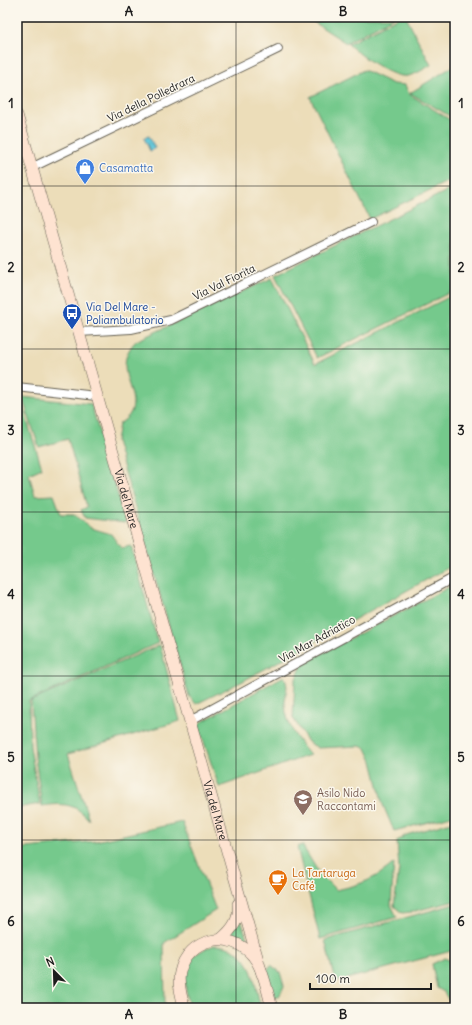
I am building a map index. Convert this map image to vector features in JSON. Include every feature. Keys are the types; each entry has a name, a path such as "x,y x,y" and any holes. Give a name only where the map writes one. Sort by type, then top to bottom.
{"main road":[{"name":"Via del Mare","path":"17,115 272,1008"},
{"name":"Via del Mare","path":"184,1008 179,980 184,961 200,946 221,939 232,928 237,920 239,912 236,883"},
{"name":"Via del Mare","path":"221,939 233,942 246,949 255,959 262,974"}],"street":[{"name":"Via della Polledrara","path":"33,167 278,50"},
{"name":"Via Val Fiorita","path":"79,332 131,329 172,320 371,222"},
{"path":"17,387 96,396"},
{"name":"Via Mar Adriatico","path":"190,721 455,577"}],"green space":[{"path":"306,17 394,17 346,43"},
{"path":"399,17 406,17 431,65 408,76 401,76 385,70 368,60 348,44"},
{"path":"455,65 455,119 410,93"},
{"path":"364,70 393,84 405,85 409,94 455,123 455,178 370,219 310,97"},
{"path":"455,187 455,290 317,358 275,275"},
{"path":"272,278 315,364 455,294 455,564 243,681 196,704 189,696 116,441 119,424 129,415 133,406 126,376 125,364 128,353 136,341"},
{"path":"22,397 91,404 126,523 85,518 81,510 87,507 68,439 39,447"},
{"path":"17,398 20,398 42,468 29,474 35,496 54,495 61,514 74,514 91,528 111,534 121,548 131,546 158,643 29,701 30,747 40,804 17,808"},
{"path":"455,584 455,815 394,831 383,805 372,761 366,748 359,746 318,748 308,742 293,718 295,681 303,663"},
{"path":"160,645 180,721 68,754 89,820 84,814 74,807 62,805 42,806 35,757 31,701"},
{"path":"284,676 287,686 285,708 289,722 296,737 310,755 219,787 198,724"},
{"path":"455,821 455,901 402,913 394,906 399,869 397,841 406,835"},
{"path":"182,822 216,910 164,943 165,1008 17,1008 17,849 96,841"},
{"path":"302,845 319,873 336,890 367,881 394,863 391,905 397,917 320,939 297,847"},
{"path":"455,904 455,950 335,982 325,940"},
{"path":"241,920 251,951 226,936"},
{"path":"215,945 228,947 244,958 253,976 261,1008 190,1008 185,986 186,969 189,962 195,955"},
{"path":"445,958 455,963 455,1003 451,1004 444,992 437,988 432,964"},
{"path":"271,965 280,972 284,986 280,995 277,997 273,996 267,970"}],"water":[{"path":"149,136 155,148 150,151 144,138"}],"place":[{"name":"Casamatta","path":"85,185"},
{"name":"Via Del Mare - Poliambulatorio","path":"72,330"},
{"name":"Asilo Nido Raccontami","path":"303,816"},
{"name":"La Tartaruga Café","path":"278,896"}]}
